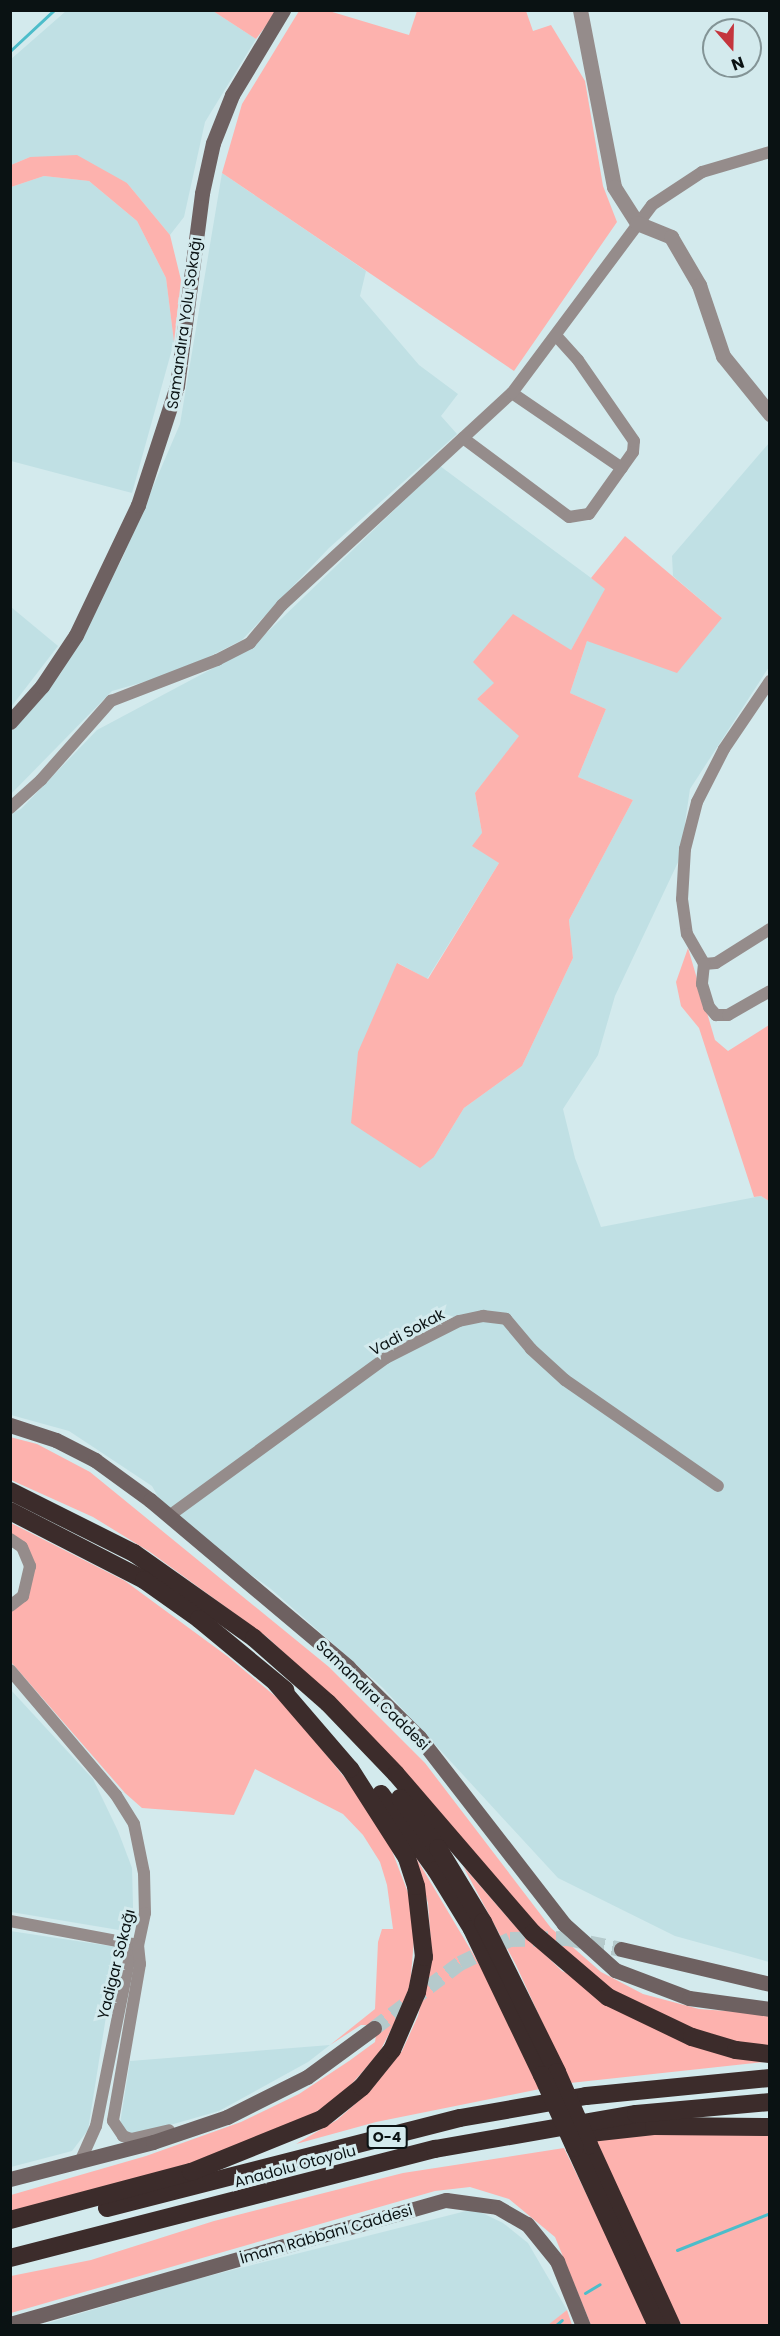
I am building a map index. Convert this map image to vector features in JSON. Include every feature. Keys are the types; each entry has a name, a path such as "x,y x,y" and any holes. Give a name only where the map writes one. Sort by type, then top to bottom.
{"highway":[{"path":"10,1491 101,1534 195,1593 254,1638 328,1703 396,1774 533,1933 584,1978 653,2022 736,2050 770,2055"},
{"path":"10,1510 144,1580 199,1619 276,1683 336,1741 392,1807 425,1854 472,1929 550,2074"},
{"path":"10,2220 191,2172 303,2127 345,2102 392,2050 417,1992 424,1957 418,1896 407,1858 350,1769 276,1683"},
{"path":"304,1684 387,1780 438,1848 483,1922 582,2146 657,2325"},
{"name":"Anadolu Otoyolu","path":"10,2232 460,2118 586,2096 770,2078"},
{"name":"Anadolu Otoyolu","path":"10,2258 336,2173 538,2128 636,2114 770,2102"},
{"path":"336,2173 595,2132 654,2126 770,2127"},
{"path":"582,2146 672,2325"}],"main road":[{"name":"Samandıra Yolu Sokağı","path":"10,722 42,686 76,635 138,505 177,386 202,193 213,143 232,95 283,10"},
{"name":"Samandıra Caddesi","path":"10,1425 56,1440 95,1460 169,1516 348,1666 419,1737 544,1901 608,1965 636,1980 689,1998 770,2009"},
{"path":"621,1949 770,1983"},
{"path":"10,2179 80,2162 227,2117 307,2077 375,2028"},
{"name":"İmam Rabbani Caddesi","path":"10,2324 446,2200 488,2205 527,2224 557,2260 583,2325"}],"street":[{"path":"580,10 614,187 637,223 670,237 699,285 723,356 770,414"},
{"path":"10,808 41,780 111,701 217,660 250,643 282,605 512,393 556,337 652,205 702,172 770,152"},
{"path":"463,438 532,492 574,518 589,514 633,452 632,437 578,360 556,337"},
{"path":"512,393 622,468"},
{"path":"770,681 710,775 688,832 683,866 682,911 690,940 704,964 702,984 709,1007 716,1014 728,1016 770,991"},
{"path":"704,964 716,963 770,929"},
{"name":"Vadi Sokak","path":"169,1516 386,1358 434,1332 483,1316 498,1316 510,1322 531,1349 565,1380 718,1486"},
{"path":"10,1539 22,1547 30,1566 23,1596 10,1606"},
{"name":"Yadigar Sokağı","path":"10,1670 116,1795 134,1824 146,1893 138,1945 129,1961 96,2126 80,2162"},
{"path":"10,1922 138,1945 140,1964 113,2111 117,2129 131,2139 227,2117"}],"shaded area":[{"path":"66,11 213,11 256,39 205,122 184,217 170,235 127,183 30,157 11,165 10,60"},
{"path":"213,11 277,11 256,39"},
{"path":"299,11 329,11 409,35 417,11 526,11 533,31 551,25 585,81 603,186 617,222 514,371 222,173 242,104"},
{"path":"77,155 127,183 170,235 181,280 174,342 166,278 137,221 89,181 44,176 11,187 11,165 30,157"},
{"path":"222,173 366,271 360,296 419,365 458,394 441,416 457,434 329,548 242,640 179,672 112,691 11,794 11,726 61,673 122,559 180,424"},
{"path":"44,176 89,181 137,221 166,278 174,342 132,493 11,461 11,187"},
{"path":"769,443 769,667 690,789 685,823 688,841 615,996 598,1055 563,1109 575,1158 601,1227 761,1196 769,1201 769,1962 675,1936 558,1878 383,1688 271,1589 169,1516 152,1486 69,1431 11,1415 11,814 21,809 97,730 251,648 440,466 606,589 571,650 495,683 477,699 520,736 475,793 482,833 499,863 427,979 398,963 434,1157 464,1108 522,1066 573,958 569,920 633,800 578,777 606,709 570,693 587,641 722,618 673,576 672,556"},
{"path":"625,536 722,618 677,673 587,641 570,693 606,709 578,777 633,800 569,920 573,958 522,1066 464,1108 434,1157 420,1168 351,1123 358,1052 397,963 428,979 499,863 472,846 482,833 475,793 519,736 477,699 494,683 473,662 513,614 571,650 605,589 591,578"},
{"path":"11,607 58,646 11,707"},
{"path":"688,948 715,1040 728,1051 769,1025 769,1201 761,1196 754,1197 699,1028 681,1006 676,982"},
{"path":"10,1437 37,1444 90,1472 329,1667 425,1763 551,1928 601,1972 643,1994 699,2009 769,2014 769,2049 746,2047 678,2026 590,1978 531,1919 307,1674 267,1637 150,1552 93,1517 11,1480"},
{"path":"11,1523 125,1581 227,1656 287,1706 369,1808 389,1843 410,1898 414,1940 410,1986 394,2024 379,2053 342,2095 302,2121 223,2154 11,2213 11,2195 146,2156 241,2122 299,2094 375,2042 376,2035 368,2025 361,2025 330,2045 375,2009 378,1942 382,1929 393,1929 387,1885 380,1862 363,1835 343,1814 255,1769 234,1815 142,1808 125,1793 11,1662 11,1611 34,1568 11,1534"},
{"path":"10,1689 93,1779 118,1831 132,1868 133,1907 130,1925 119,1930 11,1912"},
{"path":"412,1851 485,1974 540,2089 376,2122 296,2144 337,2120 371,2090 402,2051 418,2016 432,1957 428,1903"},
{"path":"463,1866 515,1926 562,1971 765,2062 570,2083 516,1965"},
{"path":"10,1931 117,1947 88,2130 72,2151 11,2167"},
{"path":"330,2045 308,2062 219,2111 132,2136 119,2130 130,2061"},
{"path":"675,2133 769,2134 769,2325 682,2325 671,2309 596,2139"},
{"path":"564,2148 650,2325 591,2325 555,2237 509,2199 470,2187 435,2191 11,2313 11,2276 91,2260 214,2221 403,2173"},
{"path":"474,2209 503,2223 528,2243 567,2310 548,2326 38,2326 193,2280"},
{"path":"567,2310 572,2325 548,2325"}],"waterway":[{"path":"10,51 54,10"},
{"path":"677,2250 770,2213"},
{"path":"585,2293 600,2284"},
{"path":"555,2326 562,2320"}],"tunnel":[{"path":"374,2028 460,1963 510,1939 567,1938 621,1949"}]}
